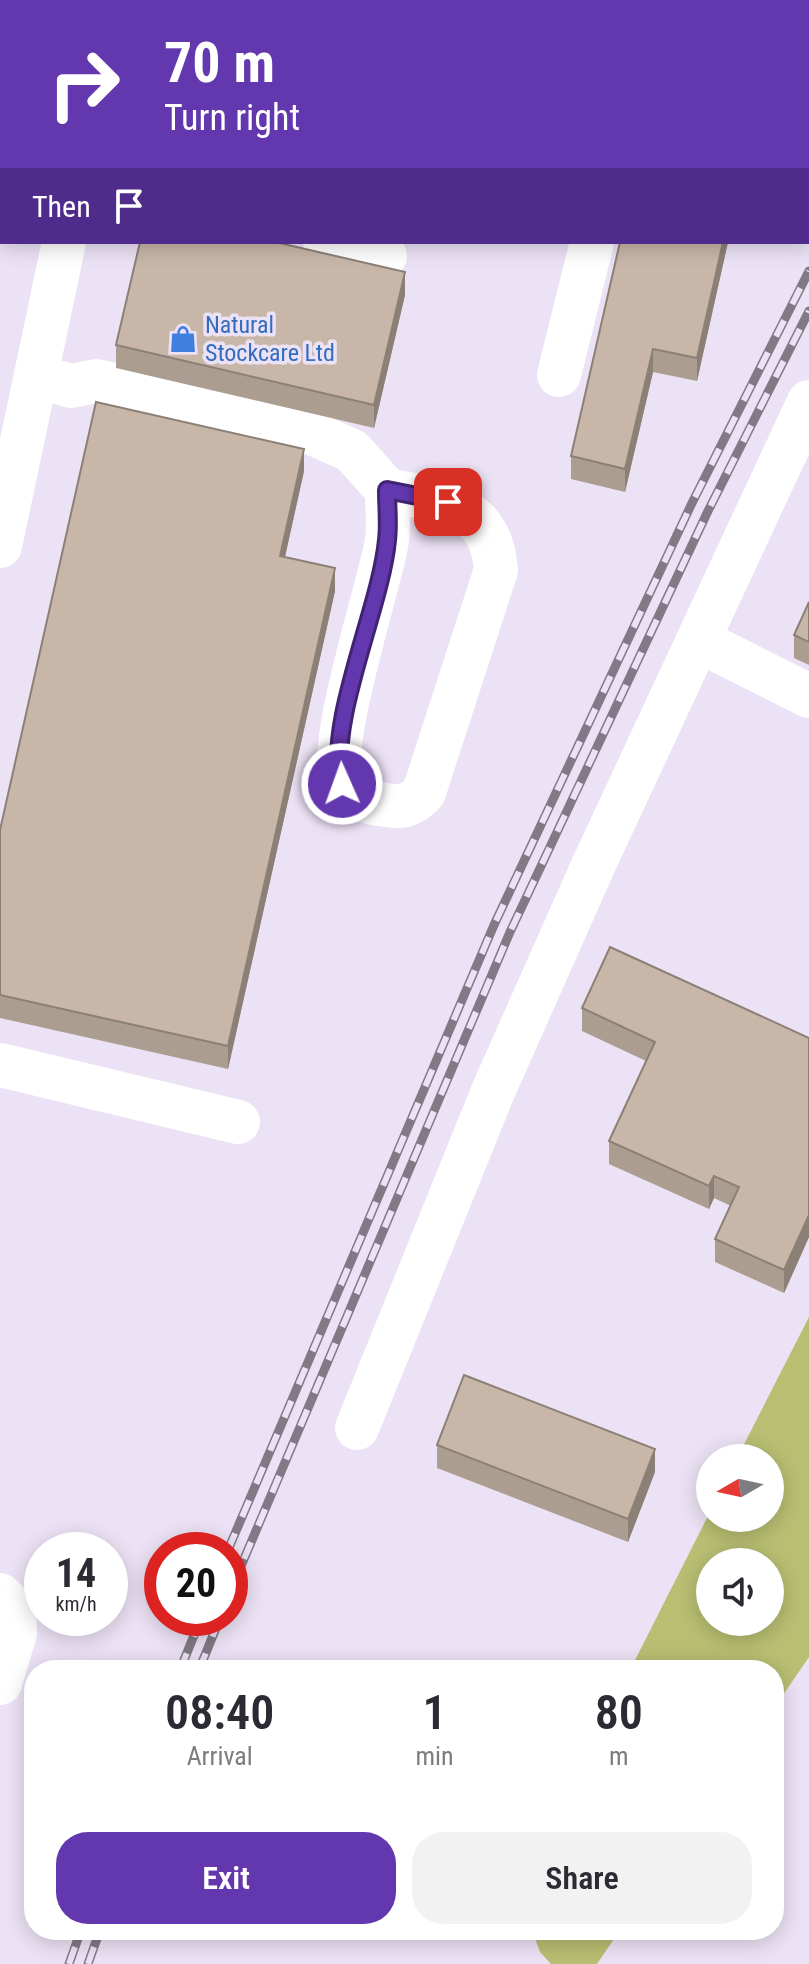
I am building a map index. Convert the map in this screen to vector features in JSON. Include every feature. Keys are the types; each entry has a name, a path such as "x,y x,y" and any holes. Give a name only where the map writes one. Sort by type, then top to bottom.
{"street":[{"path":"0,546 64,244"},
{"path":"334,244 385,256"},
{"path":"559,375 592,244"},
{"path":"37,376 71,386 96,381 310,432 352,451 387,490 448,502 474,517 494,546 496,570 424,792 416,802 398,807 373,803 355,795 342,784 337,766 387,541 387,490"},
{"path":"357,1428 494,1089 809,402"},
{"path":"698,640 809,696"},
{"path":"0,1065 238,1122"},
{"path":"0,1595 14,1609 15,1633 0,1683"}],"green space":[{"path":"809,1317 809,1657 784,1693 784,1660 635,1660 700,1532 784,1532 784,1444 744,1444"},
{"path":"536,1940 613,1940 597,1964 551,1964 540,1952"}],"building":[{"path":"140,244 284,244 405,272 374,405 116,345"},
{"path":"620,244 723,244 697,358 653,349 625,469 571,456"},
{"path":"96,402 304,449 280,556 335,568 228,1046 0,995 0,830"},
{"path":"809,602 809,642 794,635"},
{"path":"610,947 809,1038 809,1215 784,1270 715,1239 739,1187 714,1176 709,1186 609,1141 655,1042 582,1008"},
{"path":"464,1375 655,1449 628,1519 437,1445"}],"railway":[{"path":"236,1532 494,925 692,503 809,271"},
{"path":"248,1550 510,932 708,511 809,311"},
{"path":"184,1660 194,1636"},
{"path":"203,1660 213,1636"},
{"path":"69,1964 77,1940"},
{"path":"88,1964 96,1940"}],"place":[{"name":"Natural Stockcare Ltd","path":"183,339"}],"route":[{"path":"342,784 337,766 343,725 387,541 387,490 448,502"}]}
